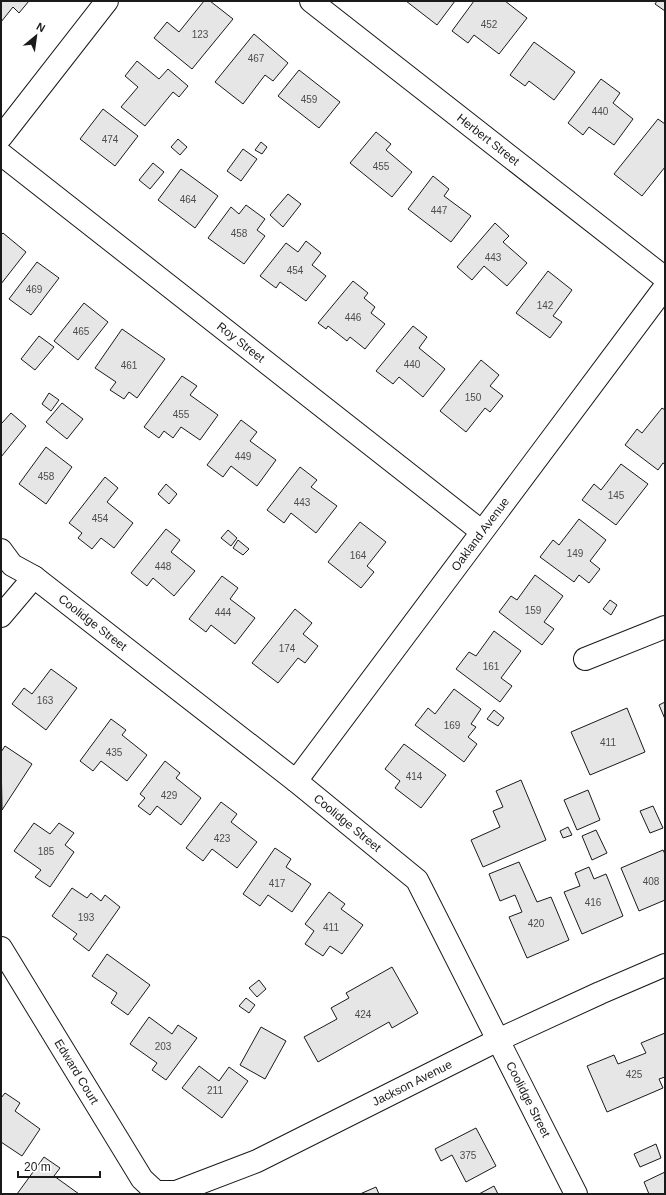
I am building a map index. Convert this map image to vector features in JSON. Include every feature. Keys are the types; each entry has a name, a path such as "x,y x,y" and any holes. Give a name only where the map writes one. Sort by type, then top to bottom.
{"street":[{"path":"1,137 107,1"},
{"name":"Herbert Street","path":"311,1 665,278"},
{"name":"Roy Street","path":"1,154 481,531"},
{"name":"Oakland Avenue","path":"296,781 481,531 665,287"},
{"name":"Coolidge Street","path":"1,550 12,565 34,577 296,781 417,880 576,1194"},
{"path":"1,616 34,577"},
{"path":"586,659 665,627"},
{"name":"Edward Court","path":"1,948 142,1179 156,1192"},
{"name":"Jackson Avenue","path":"156,1192 176,1192 257,1161 498,1040 665,965"}],"building":[{"path":"1,1 29,1 19,13 13,7 1,22"},
{"path":"204,1 210,1 233,19 192,69 154,38 167,22 179,32"},
{"path":"406,1 455,1 437,25"},
{"path":"474,1 505,1 527,18 499,54 474,35 468,43 452,31"},
{"path":"657,1 665,1 665,11 655,4"},
{"path":"254,34 288,63 273,81 265,75 243,104 215,82"},
{"path":"534,42 575,72 554,100 529,81 525,86 510,75"},
{"path":"137,61 159,79 168,69 188,86 179,97 173,92 145,126 121,107 138,87 125,76"},
{"path":"299,70 340,102 319,128 278,96"},
{"path":"601,79 620,93 613,103 633,119 614,145 589,127 583,135 568,123"},
{"path":"103,109 138,136 115,166 80,139"},
{"path":"658,119 665,124 665,167 642,196 614,174"},
{"path":"376,132 391,144 386,150 412,172 392,197 350,163"},
{"path":"178,139 187,147 180,155 171,147"},
{"path":"261,142 267,147 262,154 255,150"},
{"path":"243,149 257,159 241,181 227,171"},
{"path":"153,163 164,172 150,189 139,180"},
{"path":"181,169 218,196 195,228 158,200"},
{"path":"433,176 449,189 444,196 471,216 451,242 408,209"},
{"path":"288,194 301,204 283,227 270,215"},
{"path":"246,205 265,219 257,230 265,236 244,264 208,238 231,207 239,214"},
{"path":"495,223 509,236 503,242 527,263 507,286 484,266 472,280 457,267"},
{"path":"3,233 26,252 1,284 1,235"},
{"path":"306,241 321,253 312,265 326,276 306,301 280,282 276,288 260,276 286,243 298,252"},
{"path":"37,262 59,278 31,315 9,299"},
{"path":"548,271 572,290 553,316 562,322 550,338 516,313"},
{"path":"353,281 368,293 364,298 375,307 371,313 385,324 365,349 350,337 347,341 328,326 326,329 318,323"},
{"path":"84,303 108,322 78,360 54,341"},
{"path":"413,326 427,337 419,348 445,369 423,397 399,377 393,384 376,371"},
{"path":"122,329 165,359 137,398 129,392 124,399 110,390 116,382 95,368"},
{"path":"39,336 54,347 35,370 21,359"},
{"path":"481,360 499,375 490,386 503,396 490,412 485,408 466,432 440,411"},
{"path":"182,376 197,386 190,395 218,415 200,440 181,427 173,438 164,431 159,438 144,427"},
{"path":"49,393 59,400 51,411 42,404"},
{"path":"62,403 83,419 67,439 46,422"},
{"path":"662,408 665,410 665,464 663,463 658,470 625,445 637,429 642,433"},
{"path":"11,413 26,426 1,457 1,422 2,423"},
{"path":"241,420 257,432 250,441 276,460 257,486 231,466 223,477 207,465"},
{"path":"46,447 72,467 46,504 19,484"},
{"path":"621,464 648,484 616,525 582,500 594,484 601,490"},
{"path":"300,467 317,480 311,487 337,506 316,533 291,513 284,523 267,510"},
{"path":"105,477 118,488 107,502 133,523 114,548 101,538 92,549 78,538 82,533 69,523"},
{"path":"166,484 177,494 169,504 158,494"},
{"path":"579,519 606,540 590,561 600,569 589,583 579,575 574,582 540,557 553,540 559,545"},
{"path":"360,522 386,542 367,566 374,572 361,588 328,562"},
{"path":"166,529 180,540 171,552 195,571 174,596 153,578 147,586 131,573"},
{"path":"228,530 237,538 231,546 221,538"},
{"path":"238,540 249,549 243,555 233,548"},
{"path":"535,575 563,596 544,622 554,629 542,645 499,612 511,596 517,600"},
{"path":"222,576 238,588 230,599 255,618 235,644 211,625 206,632 189,619"},
{"path":"610,600 617,605 611,615 603,609"},
{"path":"295,609 312,623 303,634 318,646 305,663 298,658 278,683 252,663"},
{"path":"494,631 521,651 501,678 512,686 500,702 456,669 469,652 476,656"},
{"path":"51,669 77,688 46,730 12,704 24,688 32,694"},
{"path":"454,689 481,709 471,724 476,727 468,737 477,744 464,762 415,725 428,708 435,714"},
{"path":"665,702 665,719 659,705"},
{"path":"627,708 645,752 590,775 571,732"},
{"path":"494,710 504,718 498,726 487,719"},
{"path":"111,719 126,730 122,735 147,755 127,781 101,761 93,771 80,761"},
{"path":"404,744 446,775 421,808 395,788 400,781 385,769"},
{"path":"5,746 32,764 2,810 1,752"},
{"path":"165,761 180,773 176,778 201,798 181,825 157,806 150,815 138,806 145,798 140,794"},
{"path":"521,780 546,840 483,867 471,840 500,827 493,811 503,807 496,791"},
{"path":"588,790 600,820 577,830 564,800"},
{"path":"221,802 237,814 231,822 257,842 237,868 212,849 203,861 186,848"},
{"path":"653,806 663,828 650,833 640,811"},
{"path":"34,823 50,834 59,823 74,833 65,845 74,852 50,887 35,877 41,870 14,851"},
{"path":"568,827 572,835 563,838 560,831"},
{"path":"596,830 607,853 592,860 582,836"},
{"path":"275,848 291,859 286,867 311,884 292,912 268,895 260,906 243,894"},
{"path":"663,850 665,854 665,900 639,911 621,868"},
{"path":"519,862 537,902 551,897 569,940 527,958 509,917 522,912 515,895 500,901 489,874"},
{"path":"589,867 594,879 606,874 623,916 582,934 564,892 580,886 575,873"},
{"path":"72,888 87,898 91,893 101,901 105,895 120,907 89,951 73,939 77,934 52,916"},
{"path":"329,892 345,904 341,909 363,925 342,954 330,946 323,956 305,944 314,931 305,924"},
{"path":"107,954 150,985 128,1015 111,1003 117,993 92,976"},
{"path":"392,967 418,1013 392,1028 389,1022 318,1062 304,1037 337,1019 331,1008 349,998 346,993"},
{"path":"259,980 266,989 257,997 249,988"},
{"path":"246,998 255,1005 249,1013 239,1006"},
{"path":"149,1017 172,1034 178,1025 197,1038 166,1080 152,1070 157,1063 130,1044"},
{"path":"261,1027 286,1041 265,1079 240,1065"},
{"path":"665,1033 665,1077 659,1079 663,1088 607,1112 587,1066 614,1055 618,1064 646,1053 641,1043"},
{"path":"199,1066 219,1081 229,1067 248,1081 222,1118 182,1088"},
{"path":"5,1093 20,1103 15,1111 40,1129 22,1156 1,1142 1,1098"},
{"path":"476,1128 496,1166 466,1182 452,1155 441,1161 435,1149"},
{"path":"656,1144 661,1158 640,1167 634,1154"},
{"path":"44,1157 60,1168 54,1176 79,1194 17,1194"},
{"path":"665,1172 665,1194 649,1194 644,1182"},
{"path":"494,1186 498,1194 479,1194"},
{"path":"376,1187 379,1194 360,1194"}]}
